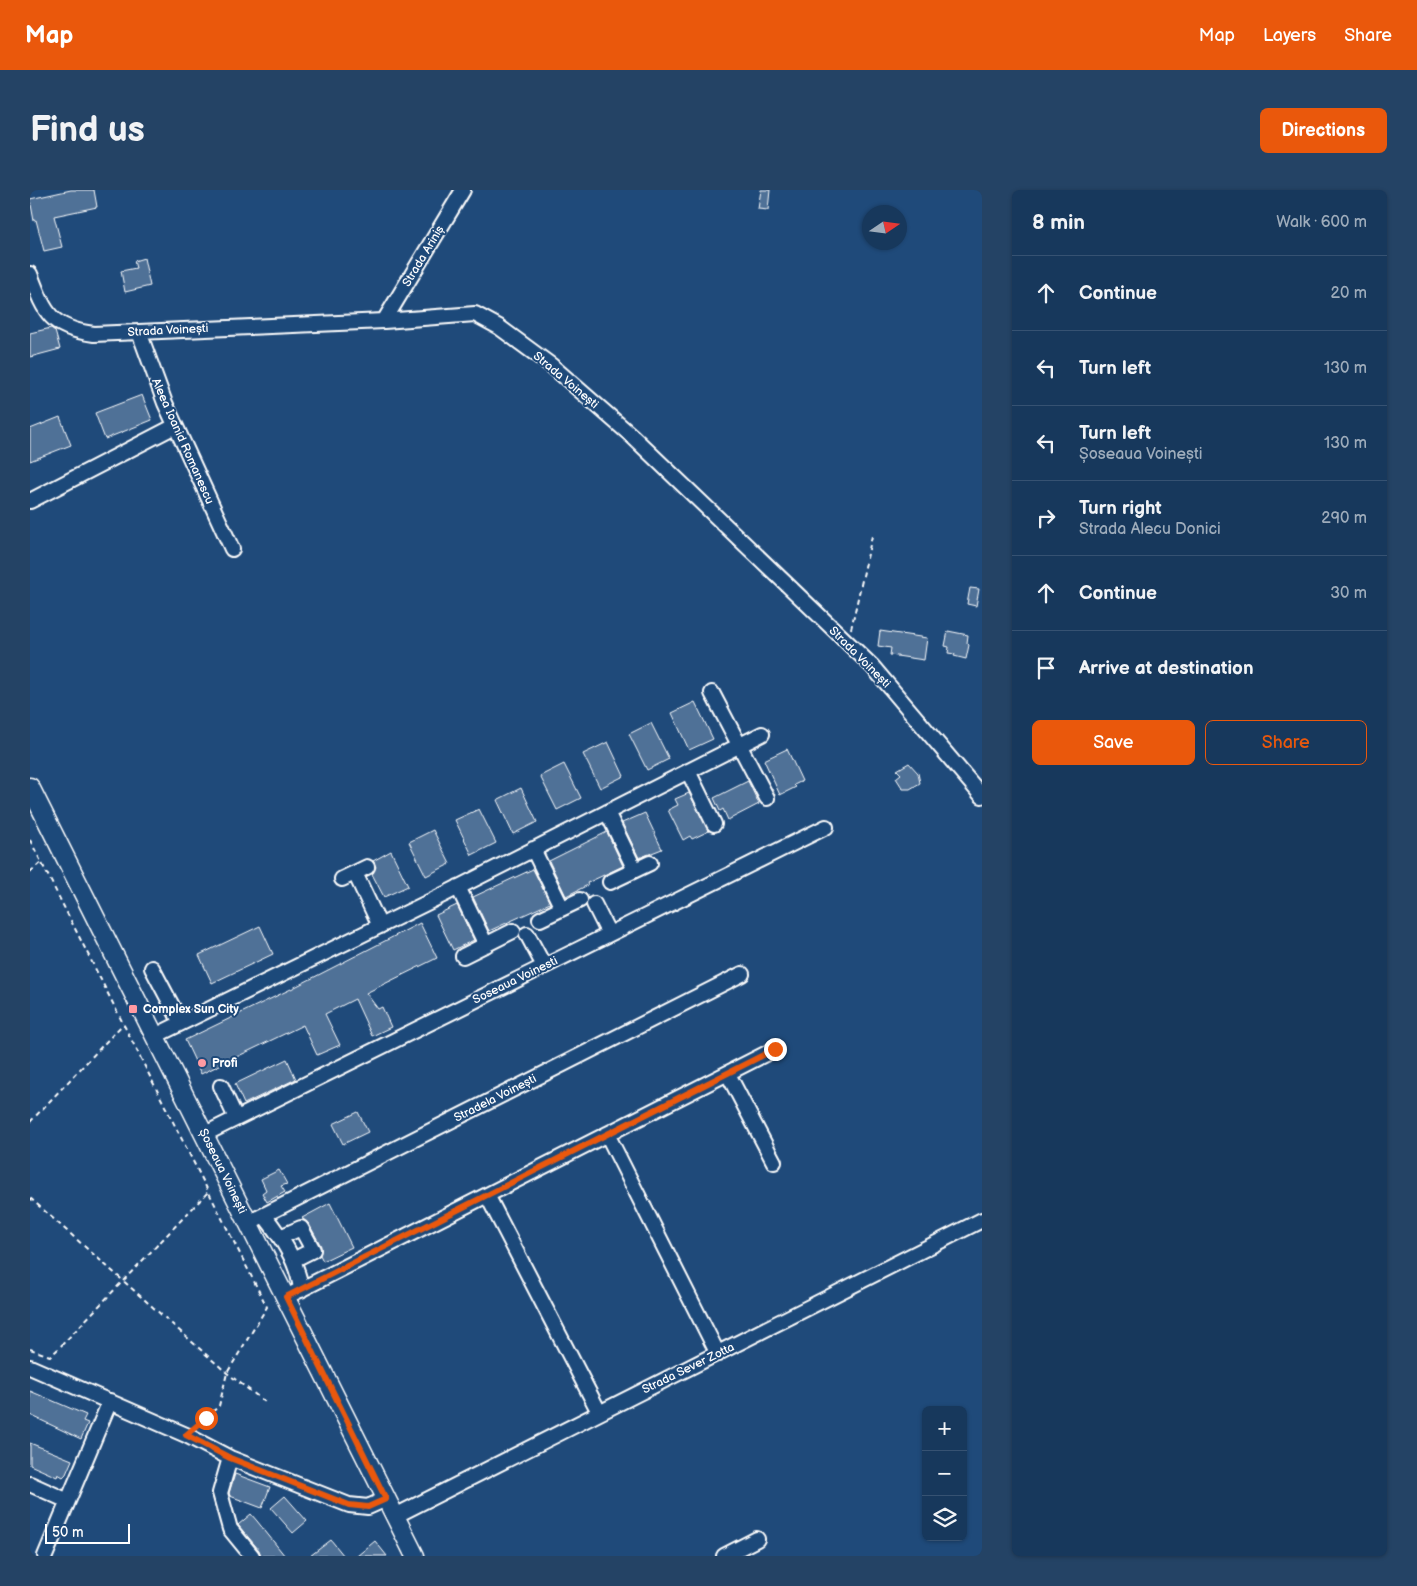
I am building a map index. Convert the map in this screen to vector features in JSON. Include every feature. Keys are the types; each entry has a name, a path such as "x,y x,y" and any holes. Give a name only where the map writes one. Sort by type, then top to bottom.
{"main road":[{"name":"Șoseaua Voinești","path":"30,787 248,1223 294,1294 386,1499 415,1556"}],"street":[{"name":"Strada Ariniș","path":"384,321 463,190"},
{"name":"Strada Voinești","path":"30,274 40,301 51,316 62,326 77,332 94,334 384,321 475,314 499,327 552,366 632,436 872,666 982,796"},
{"name":"Aleea Ioanid Romanescu","path":"139,332 164,403 232,549"},
{"path":"30,501 175,426"},
{"path":"712,693 767,798"},
{"path":"155,1036 380,926 762,734"},
{"path":"688,771 714,824"},
{"path":"607,812 635,870"},
{"name":"Soseaua Voinesti","path":"205,1134 826,827"},
{"path":"533,849 562,908"},
{"path":"610,882 650,863"},
{"path":"342,879 361,870 380,926"},
{"path":"458,887 486,944"},
{"path":"540,919 580,900"},
{"path":"594,904 609,934"},
{"path":"463,956 486,944 520,933 544,966"},
{"path":"152,968 181,1023"},
{"name":"Stradela Voinești","path":"248,1223 742,974"},
{"path":"294,1294 775,1049"},
{"path":"730,1073 774,1162"},
{"path":"221,1086 236,1118"},
{"path":"607,1134 718,1354"},
{"path":"487,1195 599,1412"},
{"path":"264,1215 280,1237 300,1274 294,1294"},
{"name":"Strada Sever Zotta","path":"395,1516 982,1220"},
{"path":"280,1237 301,1228 313,1250 293,1260"},
{"path":"30,1367 186,1435 230,1458 349,1505 368,1507 386,1499"},
{"path":"44,1556 110,1401"},
{"path":"230,1458 220,1493 230,1529 252,1556"},
{"path":"30,1484 68,1501"},
{"path":"724,1556 757,1539"}],"path":[{"path":"848,643 872,536"},
{"path":"30,840 267,1306 227,1373 219,1406 186,1435"},
{"path":"30,872 40,862"},
{"path":"30,1122 123,1024"},
{"path":"30,1349 50,1356 209,1191"},
{"path":"30,1198 227,1373 265,1402"}],"building":[{"path":"71,190 94,190 97,207 54,216 62,247 44,251 36,220 34,221 30,199"},
{"path":"761,190 770,190 768,210 758,209"},
{"path":"144,258 150,286 125,292 121,271 136,268 134,261"},
{"path":"51,328 55,331 60,349 30,357 30,333"},
{"path":"142,395 152,420 105,439 95,413"},
{"path":"60,417 71,445 30,461 30,429"},
{"path":"970,588 979,589 976,606 967,604"},
{"path":"880,631 927,638 924,660 890,655 891,648 878,646"},
{"path":"948,631 968,635 967,643 969,645 966,659 948,653 949,647 945,646"},
{"path":"695,702 713,739 689,750 672,713"},
{"path":"651,723 669,759 647,770 629,734"},
{"path":"608,742 624,776 600,788 583,754"},
{"path":"787,749 802,781 794,785 796,787 780,795 764,760"},
{"path":"909,763 918,773 920,783 910,789 903,789 896,778 901,774 897,770"},
{"path":"564,764 581,798 557,810 540,776"},
{"path":"748,781 759,804 728,820 723,809 720,811 714,798"},
{"path":"521,788 537,822 513,834 497,800"},
{"path":"689,793 709,831 692,839 690,836 683,840 668,810 678,805 675,799"},
{"path":"479,809 496,843 472,855 455,820"},
{"path":"645,813 662,849 639,858 622,823"},
{"path":"433,830 450,864 426,876 409,842"},
{"path":"607,832 623,866 587,883 588,885 566,896 549,861"},
{"path":"391,851 408,886 384,897 372,874 376,867 373,861"},
{"path":"533,869 550,903 489,931 473,897"},
{"path":"457,905 474,940 453,950 436,915"},
{"path":"420,923 437,958 366,993 378,1009 382,1007 391,1027 372,1036 355,999 325,1014 340,1045 317,1055 303,1025 201,1074 185,1040 291,989"},
{"path":"260,926 273,954 212,983 199,955"},
{"path":"287,1059 296,1079 244,1104 235,1084"},
{"path":"358,1112 368,1132 343,1144 333,1124"},
{"path":"279,1170 287,1184 281,1186 285,1192 267,1202 262,1193 266,1190 261,1179"},
{"path":"330,1203 352,1247 323,1261 320,1255 321,1246 309,1224 302,1218"},
{"path":"30,1391 86,1415 83,1421 88,1423 81,1439 30,1415"},
{"path":"30,1443 72,1460 66,1474 63,1477 58,1474 57,1477 30,1465"},
{"path":"235,1474 270,1487 262,1508 230,1496 229,1493"},
{"path":"285,1496 307,1521 293,1533 271,1508"},
{"path":"251,1514 285,1556 261,1556 259,1550 238,1525"},
{"path":"331,1540 344,1556 310,1556"},
{"path":"375,1541 387,1556 357,1556"}],"place":[{"name":"Complex Sun City","path":"133,1009"},
{"name":"Profi","path":"202,1063"}],"route":[{"path":"206,1418 186,1435 230,1458 349,1505 368,1507 386,1499 286,1297 775,1049"}]}
